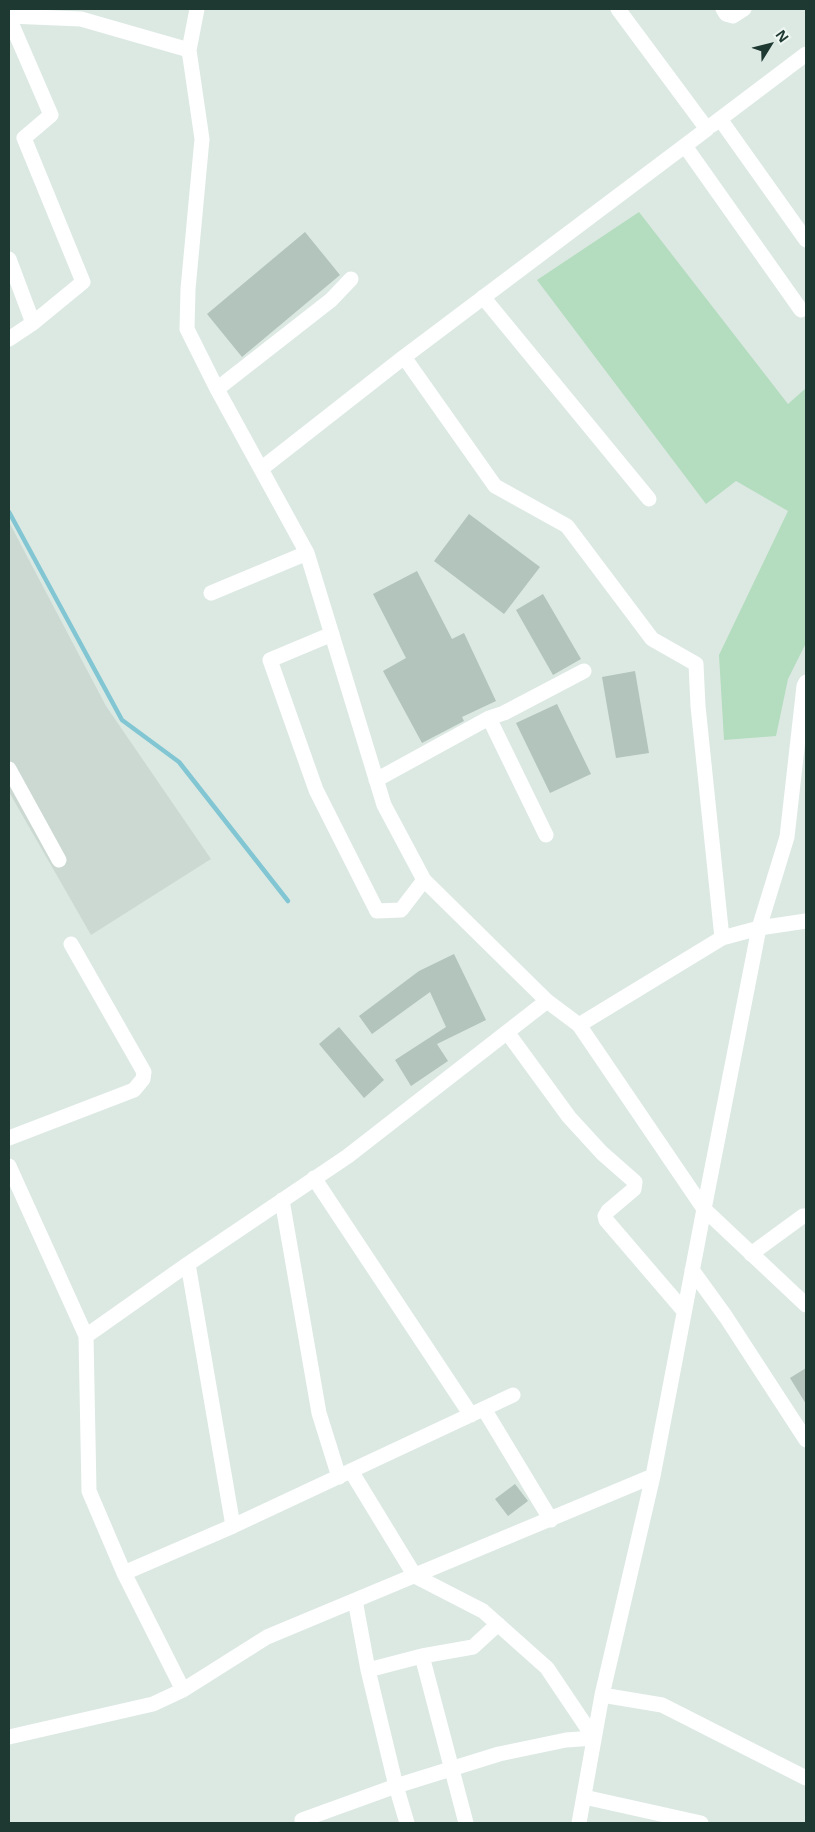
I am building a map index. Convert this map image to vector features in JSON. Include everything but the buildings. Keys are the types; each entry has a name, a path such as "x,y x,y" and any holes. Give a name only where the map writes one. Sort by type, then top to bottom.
{"street":[{"path":"197,9 189,50 202,139 188,289 187,329 216,389 308,553 384,805 424,880 547,1001 579,1025 704,1209 806,1305"},
{"path":"618,9 707,129"},
{"path":"723,9 726,14 733,16 744,9"},
{"path":"9,339 83,282 24,138 51,115 9,17 79,14 189,50"},
{"path":"261,470 404,357 806,54"},
{"path":"720,119 806,240"},
{"path":"685,146 801,310"},
{"path":"9,259 32,323"},
{"path":"216,389 331,300 351,279"},
{"path":"483,297 649,499"},
{"path":"404,357 495,486 568,526 652,639 696,664 698,706 722,938"},
{"path":"211,592 308,553"},
{"path":"332,634 270,660 316,790 377,911 401,910 424,880"},
{"path":"376,780 489,718 504,713 584,671"},
{"path":"579,1823 602,1695 654,1476 684,1311 759,928 786,838 806,682"},
{"path":"489,718 546,835"},
{"path":"9,769 59,860"},
{"path":"579,1025 722,938 759,928 806,921"},
{"path":"9,1138 134,1090 143,1079 144,1072 72,944"},
{"path":"86,1336 188,1264 348,1156 547,1001"},
{"path":"507,1032 569,1117 602,1153 635,1182 634,1189 608,1211 605,1216 606,1220 684,1311"},
{"path":"9,1166 86,1336 89,1491 124,1573 183,1690"},
{"path":"314,1178 478,1412 551,1520"},
{"path":"282,1200 319,1413 345,1474 415,1576 483,1611 547,1668 594,1738"},
{"path":"751,1254 803,1216 806,1216"},
{"path":"188,1264 233,1526"},
{"path":"692,1270 726,1316 806,1440"},
{"path":"124,1573 233,1526 513,1395"},
{"path":"9,1738 153,1704 183,1690 267,1637 654,1476"},
{"path":"355,1600 368,1670 396,1786 407,1823"},
{"path":"368,1670 422,1656 473,1647 498,1624"},
{"path":"422,1656 466,1823"},
{"path":"602,1695 662,1705 806,1778"},
{"path":"302,1820 396,1786 499,1754 566,1740 594,1738"},
{"path":"584,1797 701,1823"}],"shaded area":[{"path":"9,522 106,706 211,859 91,935 9,792"}],"green space":[{"path":"639,212 788,404 806,388 806,643 788,679 776,736 724,740 719,655 788,511 736,481 706,504 537,280"}],"waterway":[{"path":"9,512 122,720 179,762 288,901"}]}
